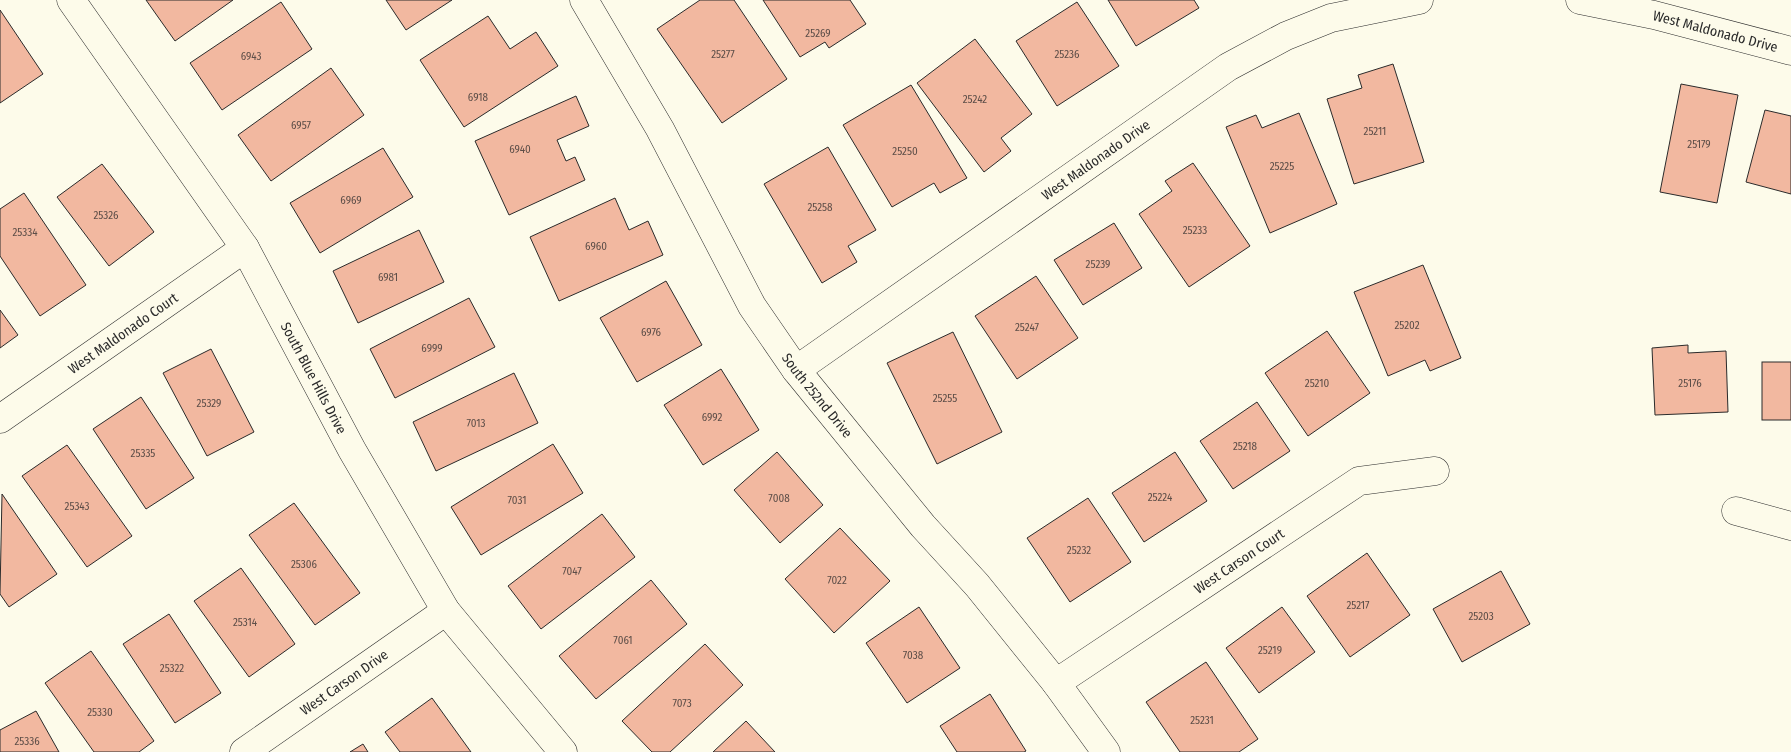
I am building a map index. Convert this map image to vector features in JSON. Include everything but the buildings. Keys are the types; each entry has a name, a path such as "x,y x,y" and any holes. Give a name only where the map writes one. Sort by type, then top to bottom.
{"street":[{"name":"South Blue Hills Drive","path":"71,0 245,248 352,450 446,611 563,752"},
{"name":"West Maldonado Drive","path":"796,370 1228,67 1286,36 1331,18 1390,4 1419,0"},
{"name":"West Maldonado Drive","path":"1580,0 1654,15 1791,51"},
{"name":"South 252nd Drive","path":"592,3 752,306 796,370 923,526 977,585 1056,683 1106,752"},
{"name":"West Maldonado Court","path":"0,419 245,248"},
{"name":"West Carson Court","path":"1056,683 1359,481 1435,471"},
{"path":"1736,511 1791,526"},
{"name":"West Carson Drive","path":"244,752 446,611"}]}
